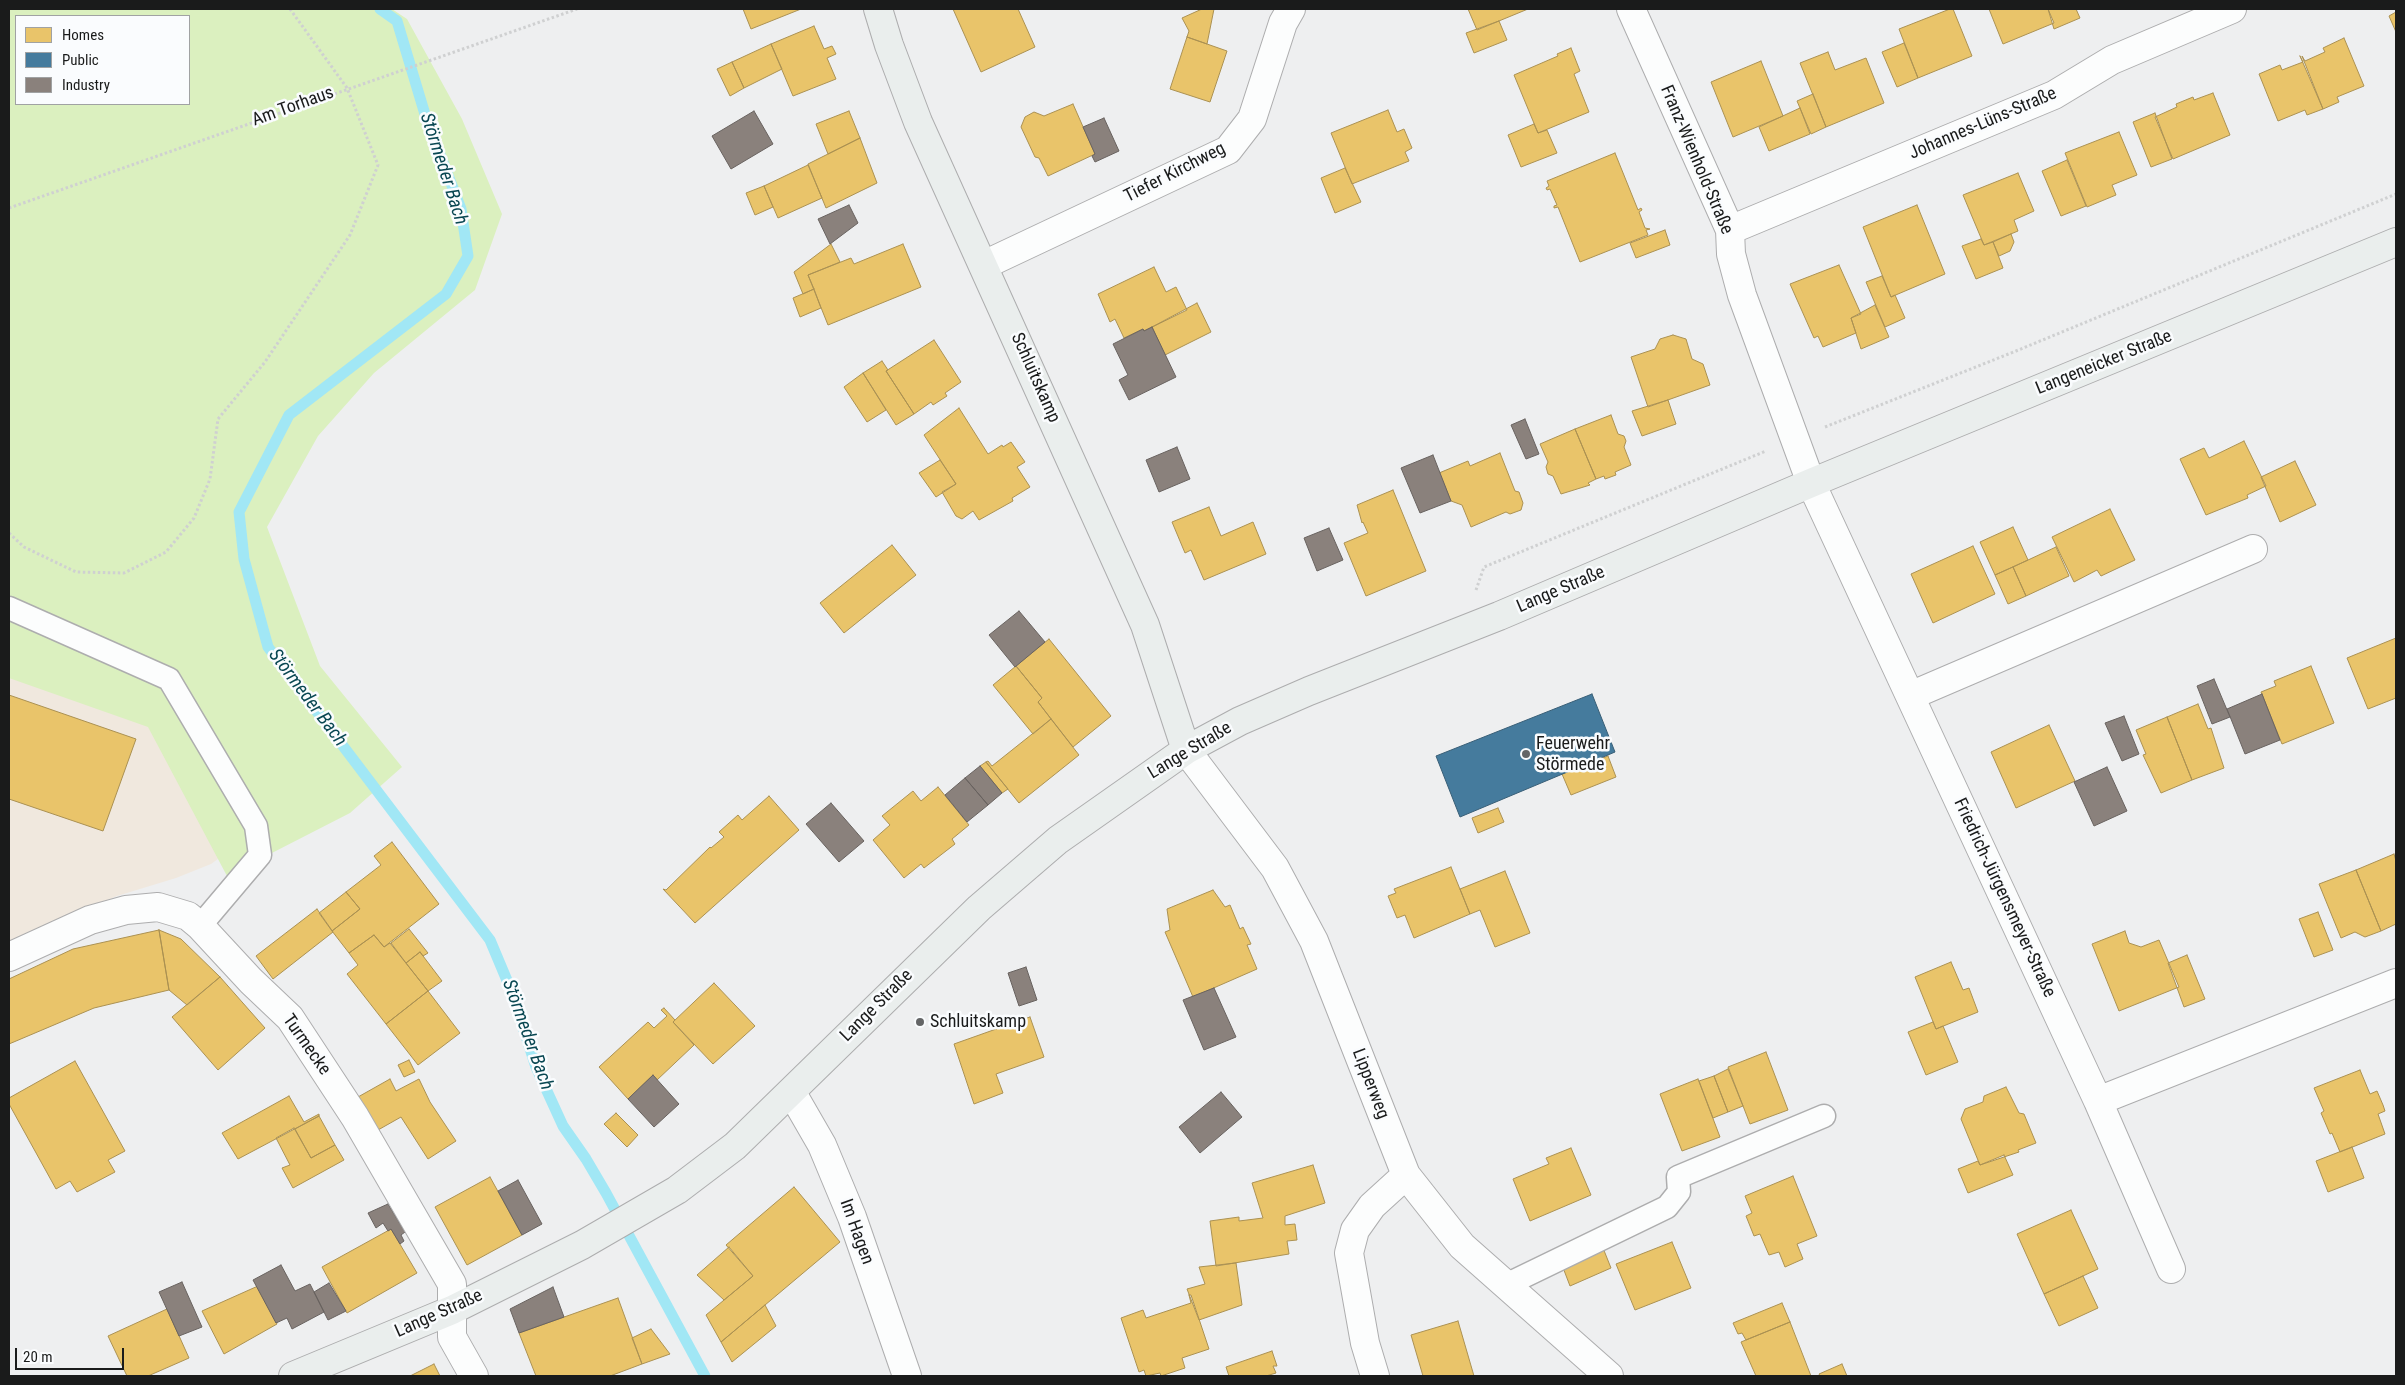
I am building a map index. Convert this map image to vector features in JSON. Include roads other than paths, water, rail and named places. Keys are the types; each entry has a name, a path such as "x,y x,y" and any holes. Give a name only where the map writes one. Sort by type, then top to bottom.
{"main road":[{"name":"Schluitskamp","path":"878,9 889,45 918,122 1145,625 1186,750"},
{"name":"Langeneicker Straße","path":"1811,483 2396,242"},
{"name":"Lange Straße","path":"292,1376 452,1310 582,1245 677,1190 735,1146 792,1093 857,1025 979,908 1058,840 1186,750 1257,713 1460,632 1811,483"}],"street":[{"name":"Tiefer Kirchweg","path":"984,265 1228,150 1252,119 1283,23 1291,9"},
{"name":"Franz-Wienhold-Straße","path":"1631,9 1730,230 1731,254 1742,295 1811,483"},
{"name":"Johannes-Lüns-Straße","path":"1730,230 2054,95 2112,60 2232,9"},
{"name":"Friedrich-Jürgensmeyer-Straße","path":"1811,483 2098,1101 2171,1269"},
{"path":"1910,696 2253,550"},
{"name":"Lipperweg","path":"1186,750 1275,868 1314,941 1406,1175 1462,1246 1609,1376"},
{"name":"Turmecke","path":"9,957 90,920 126,910 158,906 188,916 200,926 251,981 290,1018 344,1101 452,1284 452,1337 474,1376"},
{"path":"2098,1101 2396,983"},
{"name":"Im Hagen","path":"792,1093 822,1145 852,1217 907,1376"},
{"path":"1375,1376 1365,1343 1349,1253 1355,1230 1372,1206 1406,1175"}],"lane":[{"path":"9,608 169,679 256,826 260,855 200,926"},
{"path":"1506,1285 1667,1207 1679,1192 1678,1177 1824,1116"}],"waterway":[{"name":"Störmeder Bach","path":"380,9 397,21 427,121 461,209 468,256 446,294 289,415 239,512 244,559 268,647 490,940 511,990 536,1067 563,1126 586,1159 606,1193 705,1376"}],"place":[{"name":"Feuerwehr Störmede","path":"1526,754"},
{"name":"Schluitskamp","path":"920,1022"}]}
